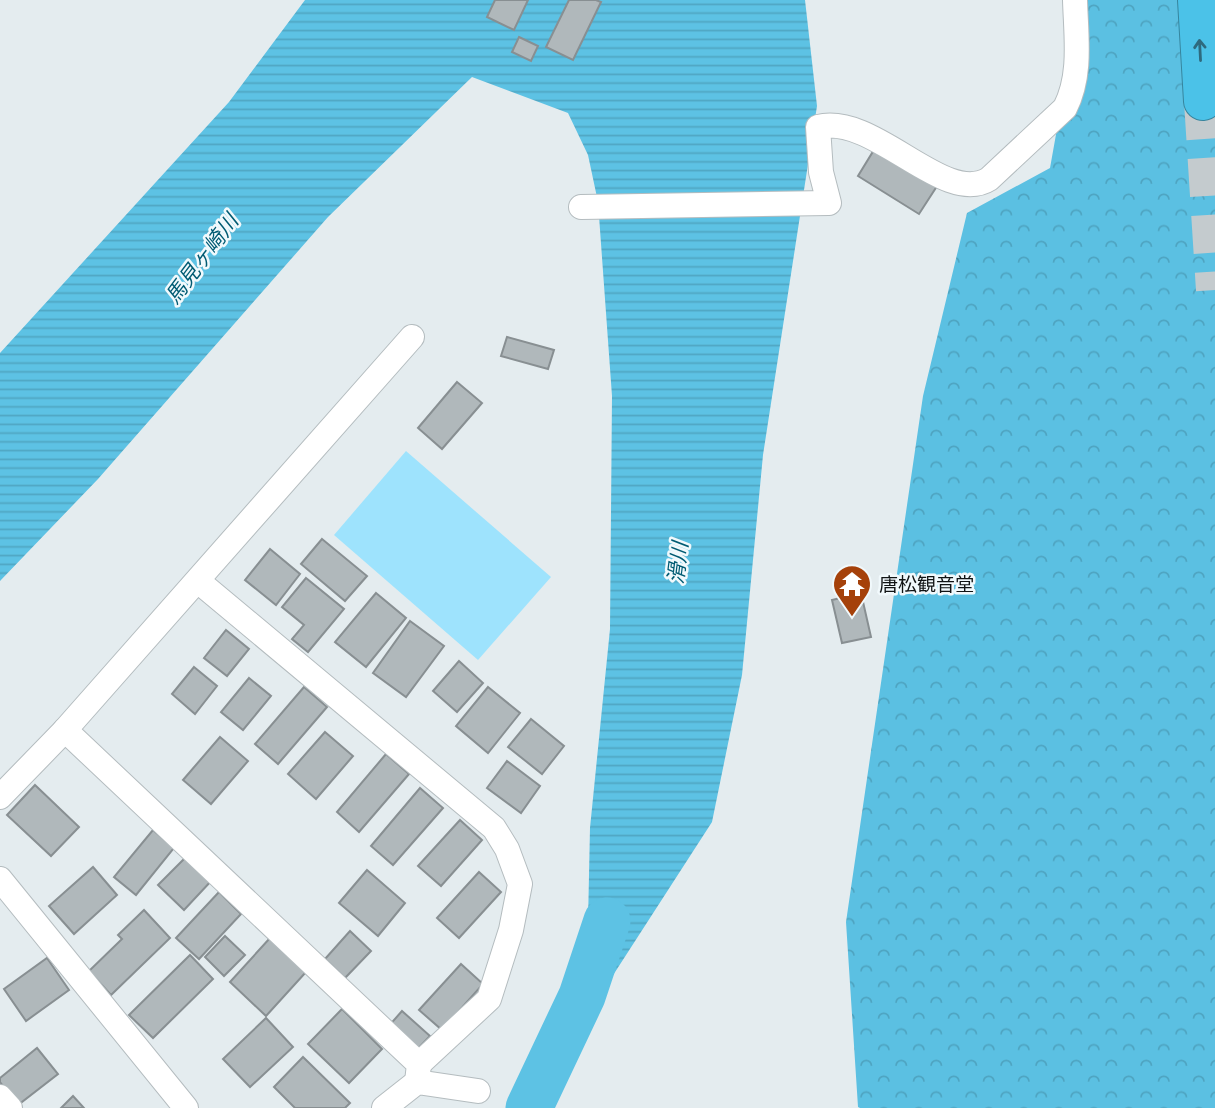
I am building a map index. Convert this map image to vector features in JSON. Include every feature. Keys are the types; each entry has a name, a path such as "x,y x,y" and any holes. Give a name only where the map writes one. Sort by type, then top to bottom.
{"highway":[{"path":"1197,0 1203,101"}],"street":[{"path":"580,206 829,203 821,172 818,127 826,125 852,129 880,141 950,181 966,186 978,186 989,179 1065,108 1076,79 1075,0"},
{"path":"0,797 65,730 412,337"},
{"path":"198,581 494,828 507,849 520,884 511,930 489,999 384,1108"},
{"path":"65,730 418,1073 478,1091"},
{"path":"0,879 186,1108"},
{"path":"0,1097 10,1108"}],"green space":[{"path":"1080,0 1215,0 1215,1108 860,1108 846,922 923,396 967,213 1050,168"}],"shaded area":[{"path":"406,451 551,577 478,660 334,535"}],"water":[{"name":"馬見ヶ崎川","path":"305,0 805,0 817,106 763,455 742,675 712,822 586,1017 590,828 610,629 612,396 598,202 588,155 568,113 472,77 328,217 98,479 0,581 0,353 229,102"}],"building":[{"path":"495,0 528,0 514,30 487,17"},
{"path":"569,0 601,2 573,60 546,47"},
{"path":"519,37 538,46 531,61 512,52"},
{"path":"877,145 939,183 919,214 858,176"},
{"path":"507,337 554,350 548,369 501,356"},
{"path":"457,382 482,403 442,449 418,428"},
{"path":"322,539 367,576 345,601 301,564"},
{"path":"270,549 300,574 276,605 245,580"},
{"path":"306,578 344,609 308,652 292,639 304,625 282,607"},
{"path":"376,593 406,618 366,667 335,642"},
{"name":"唐松観音堂","path":"861,593 871,637 842,643 832,600"},
{"path":"410,621 444,646 406,697 373,673"},
{"path":"226,630 249,649 227,676 204,658"},
{"path":"459,661 483,683 457,712 433,691"},
{"path":"194,667 217,686 195,714 172,694"},
{"path":"249,678 271,696 243,730 221,712"},
{"path":"304,687 327,707 278,764 255,744"},
{"path":"488,687 520,713 488,753 456,726"},
{"path":"531,719 564,746 542,774 508,747"},
{"path":"325,732 353,756 316,799 288,774"},
{"path":"220,737 248,761 211,804 183,780"},
{"path":"386,754 409,774 359,832 337,812"},
{"path":"507,761 540,786 521,813 487,788"},
{"path":"35,785 79,827 51,856 7,815"},
{"path":"420,788 443,808 393,865 371,846"},
{"path":"460,820 482,840 441,886 418,866"},
{"path":"153,830 174,848 136,895 114,877"},
{"path":"188,855 213,879 184,910 158,885"},
{"path":"93,867 117,895 74,934 49,906"},
{"path":"367,870 405,903 378,936 339,903"},
{"path":"479,872 501,892 459,938 437,918"},
{"path":"219,892 241,914 199,959 176,938"},
{"path":"144,910 170,938 111,995 89,971 122,939 118,935"},
{"path":"350,931 371,951 345,978 325,959"},
{"path":"225,936 245,955 224,976 205,957"},
{"path":"270,938 306,972 266,1016 230,982"},
{"path":"190,955 213,979 153,1038 129,1015"},
{"path":"47,958 69,990 26,1021 4,989"},
{"path":"461,964 483,984 442,1030 419,1010"},
{"path":"342,1009 382,1049 349,1083 308,1044"},
{"path":"402,1011 430,1036 414,1053 387,1028"},
{"path":"266,1018 293,1047 250,1087 223,1059"},
{"path":"37,1048 58,1074 18,1105 0,1082 0,1078"},
{"path":"303,1057 350,1103 345,1108 295,1108 274,1087"},
{"path":"73,1096 84,1108 61,1108"}],"waterway":[{"name":"滑川","path":"529,1108 582,996 607,921"}],"tunnel":[{"path":"1203,101 1215,290"}],"place":[{"name":"唐松観音堂","path":"852,618"}]}
